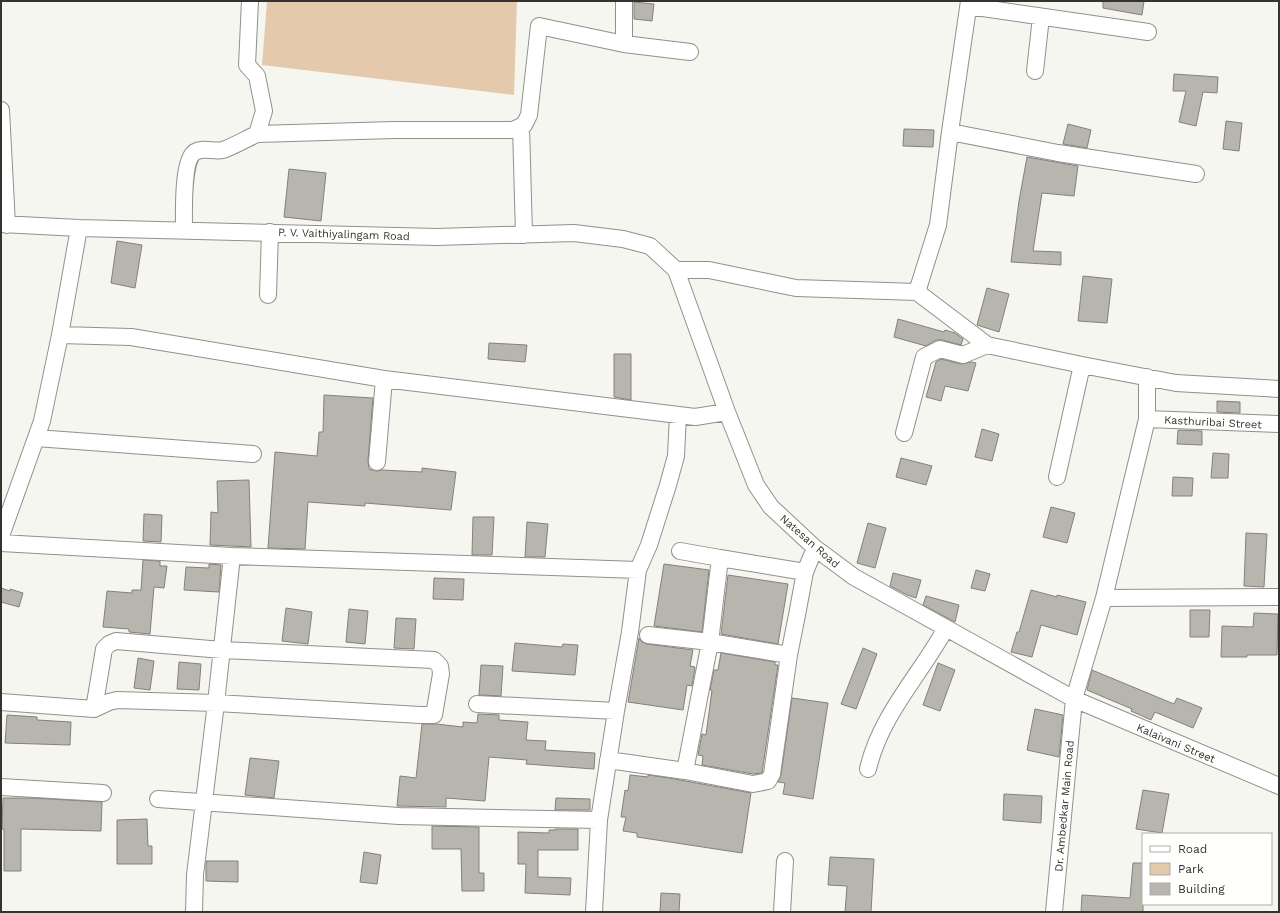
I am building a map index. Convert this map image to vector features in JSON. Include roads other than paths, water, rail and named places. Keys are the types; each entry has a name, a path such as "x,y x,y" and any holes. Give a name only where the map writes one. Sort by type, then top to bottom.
{"street":[{"path":"250,1 247,65 257,76 264,112 257,134"},
{"path":"624,1 624,44"},
{"path":"917,292 938,225 969,4 1041,17 1148,32"},
{"path":"1035,71 1041,17"},
{"path":"184,230 185,179 190,159 193,153 199,150 221,150 257,134 394,130 513,130 524,125 529,115 539,26 624,44 690,52"},
{"path":"1,110 4,224"},
{"path":"521,126 524,235"},
{"path":"950,132 1058,153 1196,174"},
{"name":"P. V. Vaithiyalingam Road","path":"4,224 79,228 436,237 574,233 623,239 650,246 676,270"},
{"path":"1,536 42,421 60,335 79,228"},
{"path":"268,295 270,232"},
{"path":"676,270 708,270 796,288 917,292 987,345 1082,365 1176,382 1279,389"},
{"name":"Natesan Road","path":"676,270 727,412 756,485 771,507 815,548 854,577 1074,699"},
{"path":"60,335 131,337 384,379 695,417 727,412"},
{"path":"904,433 924,357 940,349 963,355 987,345"},
{"path":"1057,477 1082,365"},
{"name":"Dr. Ambedkar Main Road","path":"1054,912 1074,699 1104,598 1147,419 1147,377"},
{"path":"378,462 384,379"},
{"path":"594,912 599,820 630,632 638,570 649,545 676,456 678,415"},
{"name":"Kasthuribai Street","path":"1147,419 1279,424"},
{"path":"36,438 253,454"},
{"path":"1,543 232,556 638,570"},
{"path":"608,760 685,770 753,784 768,781 772,774 789,655 805,572 815,548"},
{"path":"680,551 805,572"},
{"path":"194,912 195,875 232,556"},
{"path":"685,770 710,642 720,558"},
{"path":"1104,598 1279,597"},
{"path":"868,769 872,753 879,736 946,628"},
{"path":"648,635 710,642 789,655"},
{"path":"1,702 94,709 109,702 118,700 216,703 434,715 440,666 434,660 222,650 116,641 109,644 104,649 94,709"},
{"name":"Kalaivani Street","path":"1074,699 1279,786"},
{"path":"477,704 616,711"},
{"path":"1,787 103,793"},
{"path":"158,799 399,816 599,820"},
{"path":"782,912 785,861"}]}
